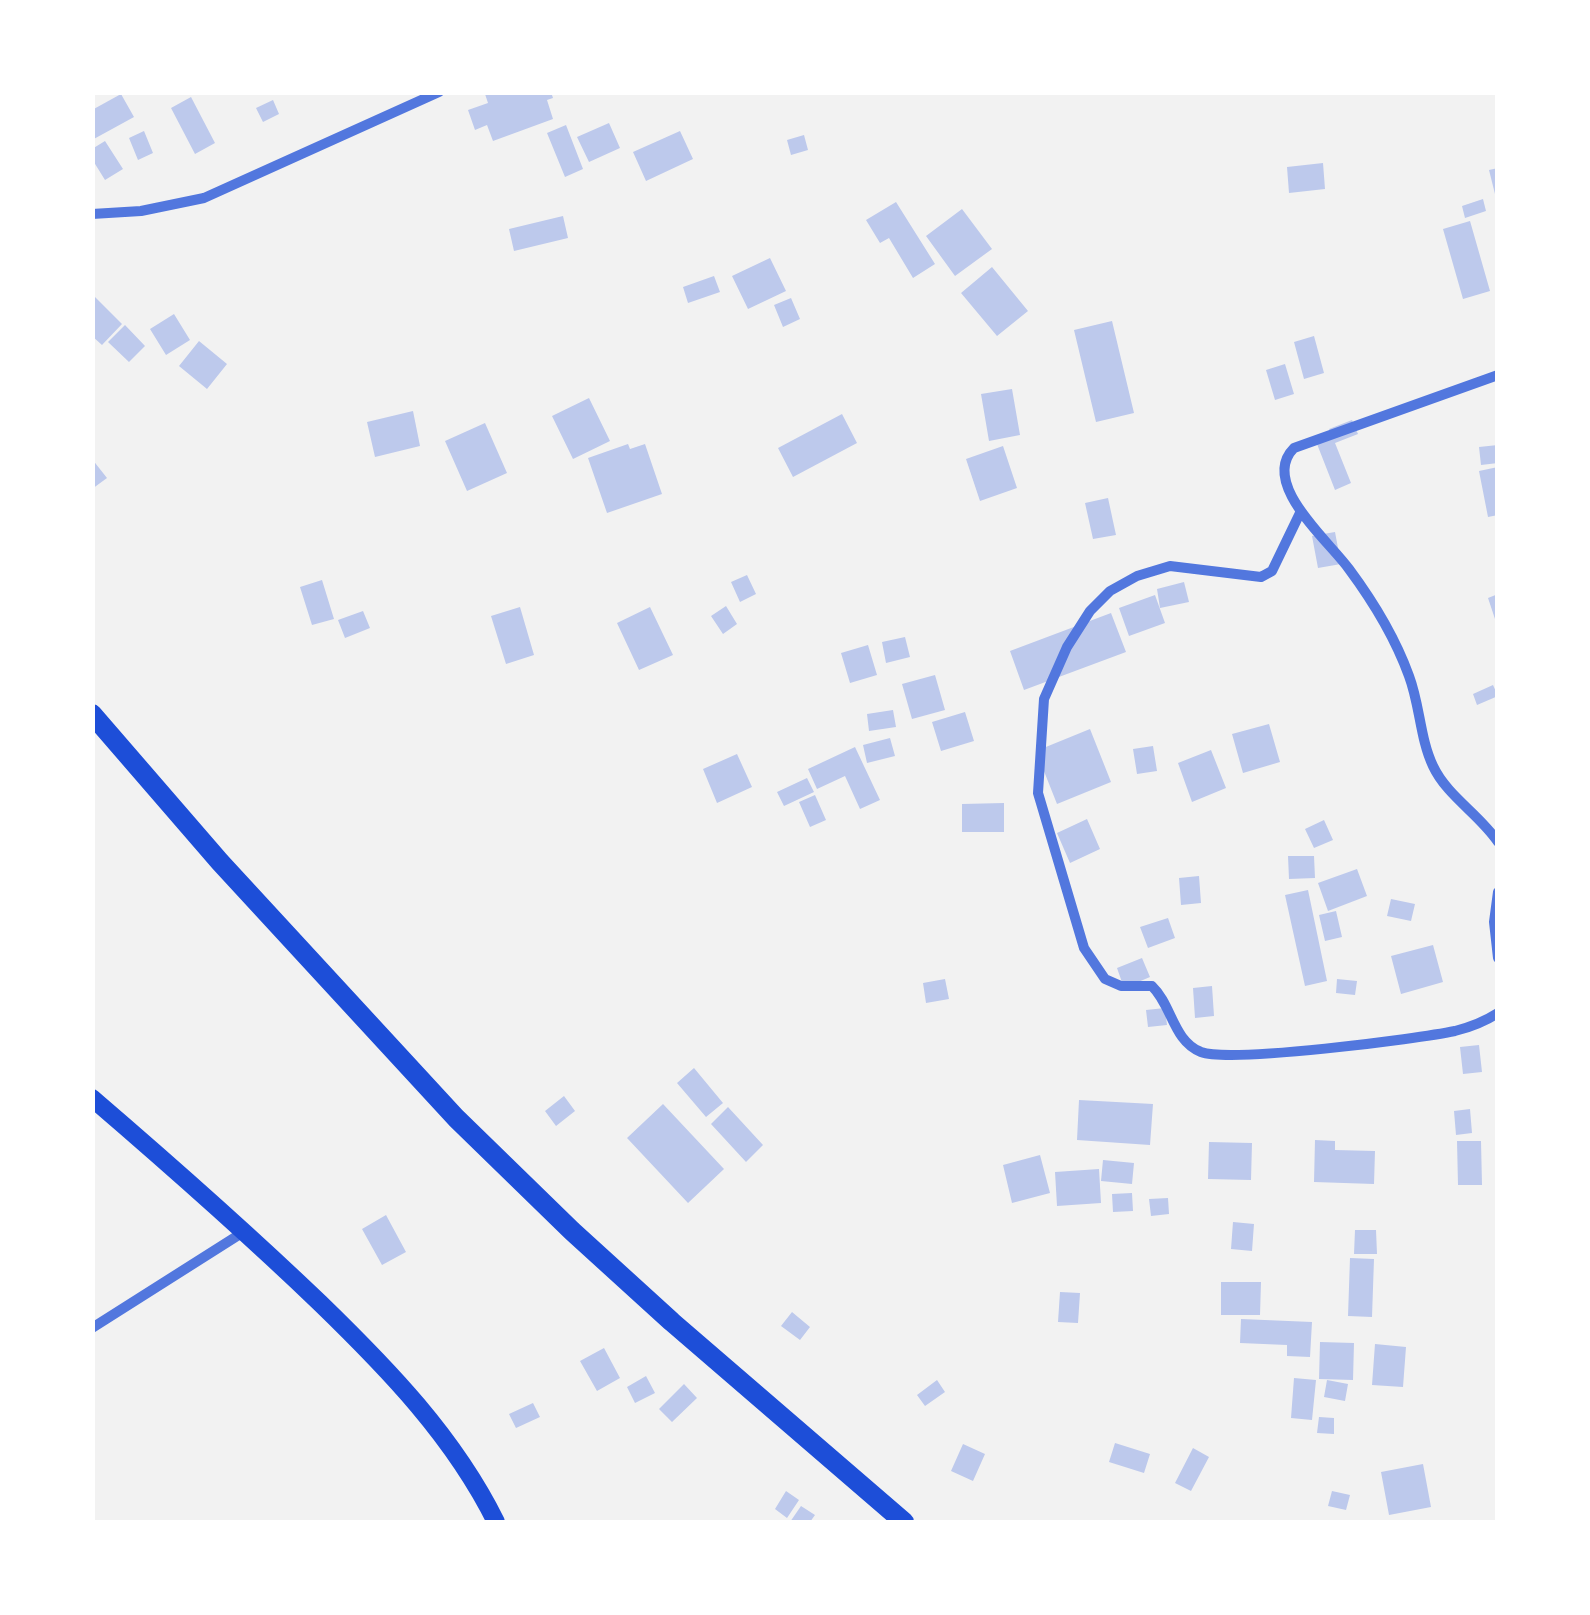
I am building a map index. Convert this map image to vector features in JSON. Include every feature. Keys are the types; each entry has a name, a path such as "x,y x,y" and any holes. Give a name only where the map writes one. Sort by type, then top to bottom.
{"highway":[{"path":"92,714 260,906 456,1118 672,1322 904,1522"}],"main road":[{"path":"92,1098 246,1231 382,1363 442,1434 496,1522"}],"street":[{"path":"92,214 141,211 204,198 439,92"},
{"path":"1498,376 1294,448 1282,468 1300,513 1349,568 1409,675 1432,764 1446,787 1498,842"},
{"path":"1300,513 1272,571 1250,578 1170,566 1137,576 1110,591 1090,612 1067,647 1044,699 1038,793 1084,948 1105,979 1121,986 1152,986 1162,996 1188,1045 1204,1054 1342,1046 1454,1031 1484,1022 1498,1013"},
{"path":"1498,892 1494,922 1498,958"},
{"path":"92,1328 246,1231"}],"building":[{"path":"551,92 553,98 547,100 553,119 493,141 487,125 475,130 468,110 488,103 485,94"},
{"path":"121,94 134,117 92,140 92,110"},
{"path":"191,97 215,143 195,154 171,108"},
{"path":"273,100 279,114 263,122 256,108"},
{"path":"609,123 620,148 589,162 577,137"},
{"path":"566,125 583,169 565,177 547,133"},
{"path":"144,131 153,153 138,160 129,138"},
{"path":"680,131 693,159 646,181 633,152"},
{"path":"804,135 808,150 791,155 787,140"},
{"path":"105,141 123,169 105,180 92,159 92,149"},
{"path":"1323,163 1325,189 1289,193 1287,167"},
{"path":"1498,168 1498,198 1496,198 1489,170"},
{"path":"1483,199 1486,211 1465,218 1462,206"},
{"path":"896,202 935,264 913,278 889,238 880,243 866,220"},
{"path":"962,209 992,249 955,276 926,236"},
{"path":"563,216 568,238 514,251 509,229"},
{"path":"1470,221 1490,291 1463,299 1443,229"},
{"path":"770,258 786,291 748,309 732,276"},
{"path":"992,267 1028,311 997,336 961,293"},
{"path":"714,276 720,292 688,303 683,287"},
{"path":"92,294 122,324 102,345 92,336"},
{"path":"791,298 800,319 783,327 774,305"},
{"path":"174,314 190,340 166,355 150,329"},
{"path":"1112,321 1134,413 1096,422 1074,330"},
{"path":"125,325 145,346 129,362 108,342"},
{"path":"1314,336 1324,373 1304,379 1294,342"},
{"path":"199,341 227,364 207,389 179,366"},
{"path":"1285,364 1294,394 1275,400 1266,370"},
{"path":"1012,389 1020,435 989,441 981,394"},
{"path":"589,398 610,441 573,459 552,416"},
{"path":"413,411 420,446 375,457 367,422"},
{"path":"842,414 857,443 793,477 778,448"},
{"path":"1352,420 1358,434 1335,443 1351,483 1335,490 1317,444 1333,438 1329,429"},
{"path":"485,423 507,473 467,491 445,441"},
{"path":"628,444 630,449 645,444 662,494 607,513 588,458"},
{"path":"1498,445 1498,463 1481,465 1479,447"},
{"path":"1003,446 1017,488 980,501 966,459"},
{"path":"92,459 107,478 92,489"},
{"path":"1498,467 1498,515 1488,517 1479,471"},
{"path":"1108,498 1116,535 1093,539 1085,503"},
{"path":"1335,532 1341,564 1318,568 1312,536"},
{"path":"747,575 756,594 740,602 731,582"},
{"path":"322,580 334,619 312,625 300,587"},
{"path":"1184,582 1189,602 1160,608 1157,589"},
{"path":"1498,594 1498,625 1497,625 1488,598"},
{"path":"1155,595 1165,623 1129,636 1119,608"},
{"path":"726,606 737,624 723,634 711,616"},
{"path":"520,607 534,655 506,664 491,616"},
{"path":"650,607 673,655 639,670 617,623"},
{"path":"363,611 370,628 345,638 338,620"},
{"path":"1111,613 1126,652 1024,690 1010,651"},
{"path":"905,637 910,657 886,663 882,642"},
{"path":"868,645 877,675 850,683 841,653"},
{"path":"935,675 945,710 912,719 902,684"},
{"path":"1493,685 1498,696 1477,705 1473,694"},
{"path":"893,710 896,727 869,731 867,714"},
{"path":"965,712 974,741 941,751 932,722"},
{"path":"1269,724 1280,762 1243,773 1232,734"},
{"path":"1090,729 1111,782 1057,804 1036,751"},
{"path":"890,738 895,756 867,763 863,745"},
{"path":"1153,746 1157,771 1137,774 1133,749"},
{"path":"855,747 880,800 860,809 845,776 817,789 808,769"},
{"path":"1211,750 1226,788 1192,802 1178,763"},
{"path":"737,754 752,787 717,803 703,769"},
{"path":"807,778 814,792 784,806 777,792"},
{"path":"815,795 826,820 810,827 799,802"},
{"path":"1004,803 1004,832 962,832 962,804"},
{"path":"1087,819 1100,849 1070,863 1057,833"},
{"path":"1324,820 1333,840 1314,848 1305,829"},
{"path":"1288,856 1314,856 1315,878 1289,879"},
{"path":"1357,869 1367,896 1328,911 1318,883"},
{"path":"1199,876 1201,903 1181,905 1179,878"},
{"path":"1308,890 1327,981 1305,986 1285,895"},
{"path":"1391,899 1415,904 1411,921 1387,916"},
{"path":"1336,911 1342,937 1325,941 1319,915"},
{"path":"1168,918 1175,938 1148,948 1140,927"},
{"path":"1433,945 1443,982 1401,994 1391,956"},
{"path":"1142,958 1150,977 1124,988 1117,968"},
{"path":"945,979 949,999 926,1003 923,983"},
{"path":"1337,979 1357,981 1355,995 1336,993"},
{"path":"1212,986 1214,1016 1195,1018 1193,988"},
{"path":"1165,1008 1167,1025 1148,1027 1146,1010"},
{"path":"1479,1045 1482,1072 1463,1074 1460,1047"},
{"path":"694,1068 723,1103 706,1117 677,1083"},
{"path":"564,1096 575,1111 556,1126 545,1111"},
{"path":"1079,1100 1153,1104 1150,1145 1077,1140"},
{"path":"663,1104 724,1169 688,1203 627,1138"},
{"path":"728,1107 763,1145 746,1162 711,1124"},
{"path":"1470,1109 1472,1133 1456,1135 1454,1111"},
{"path":"1315,1140 1335,1141 1335,1150 1375,1151 1374,1184 1314,1182"},
{"path":"1457,1141 1481,1141 1482,1185 1458,1185"},
{"path":"1209,1142 1252,1143 1251,1180 1208,1179"},
{"path":"1040,1155 1050,1193 1012,1203 1003,1165"},
{"path":"1103,1160 1134,1163 1132,1184 1101,1181"},
{"path":"1099,1169 1101,1203 1057,1206 1055,1172"},
{"path":"1132,1193 1133,1211 1113,1212 1112,1194"},
{"path":"1168,1198 1169,1214 1151,1216 1149,1199"},
{"path":"386,1215 406,1252 382,1265 362,1229"},
{"path":"1233,1222 1254,1224 1252,1251 1231,1249"},
{"path":"1355,1230 1376,1230 1377,1254 1354,1254"},
{"path":"1350,1258 1374,1259 1372,1317 1348,1316"},
{"path":"1221,1282 1261,1282 1260,1315 1221,1315"},
{"path":"1060,1292 1080,1293 1078,1323 1058,1322"},
{"path":"792,1312 810,1327 800,1340 781,1326"},
{"path":"1241,1319 1312,1322 1310,1357 1287,1356 1287,1345 1240,1343"},
{"path":"1320,1342 1354,1343 1353,1380 1319,1379"},
{"path":"1375,1344 1406,1347 1403,1387 1372,1385"},
{"path":"604,1348 620,1378 597,1391 580,1361"},
{"path":"646,1376 655,1393 635,1403 627,1387"},
{"path":"1294,1378 1316,1380 1312,1420 1291,1418"},
{"path":"937,1380 945,1392 925,1406 917,1395"},
{"path":"1327,1380 1348,1384 1345,1401 1324,1397"},
{"path":"684,1384 697,1398 672,1422 659,1409"},
{"path":"533,1403 540,1417 516,1428 509,1414"},
{"path":"1319,1417 1334,1418 1334,1434 1317,1433"},
{"path":"1115,1443 1150,1454 1144,1473 1109,1462"},
{"path":"963,1444 985,1454 973,1481 951,1471"},
{"path":"1193,1448 1209,1457 1191,1491 1175,1483"},
{"path":"1423,1464 1431,1507 1389,1515 1381,1472"},
{"path":"786,1491 799,1500 787,1518 775,1509"},
{"path":"1332,1491 1350,1495 1346,1510 1328,1506"},
{"path":"801,1506 815,1515 810,1522 790,1522"}]}
